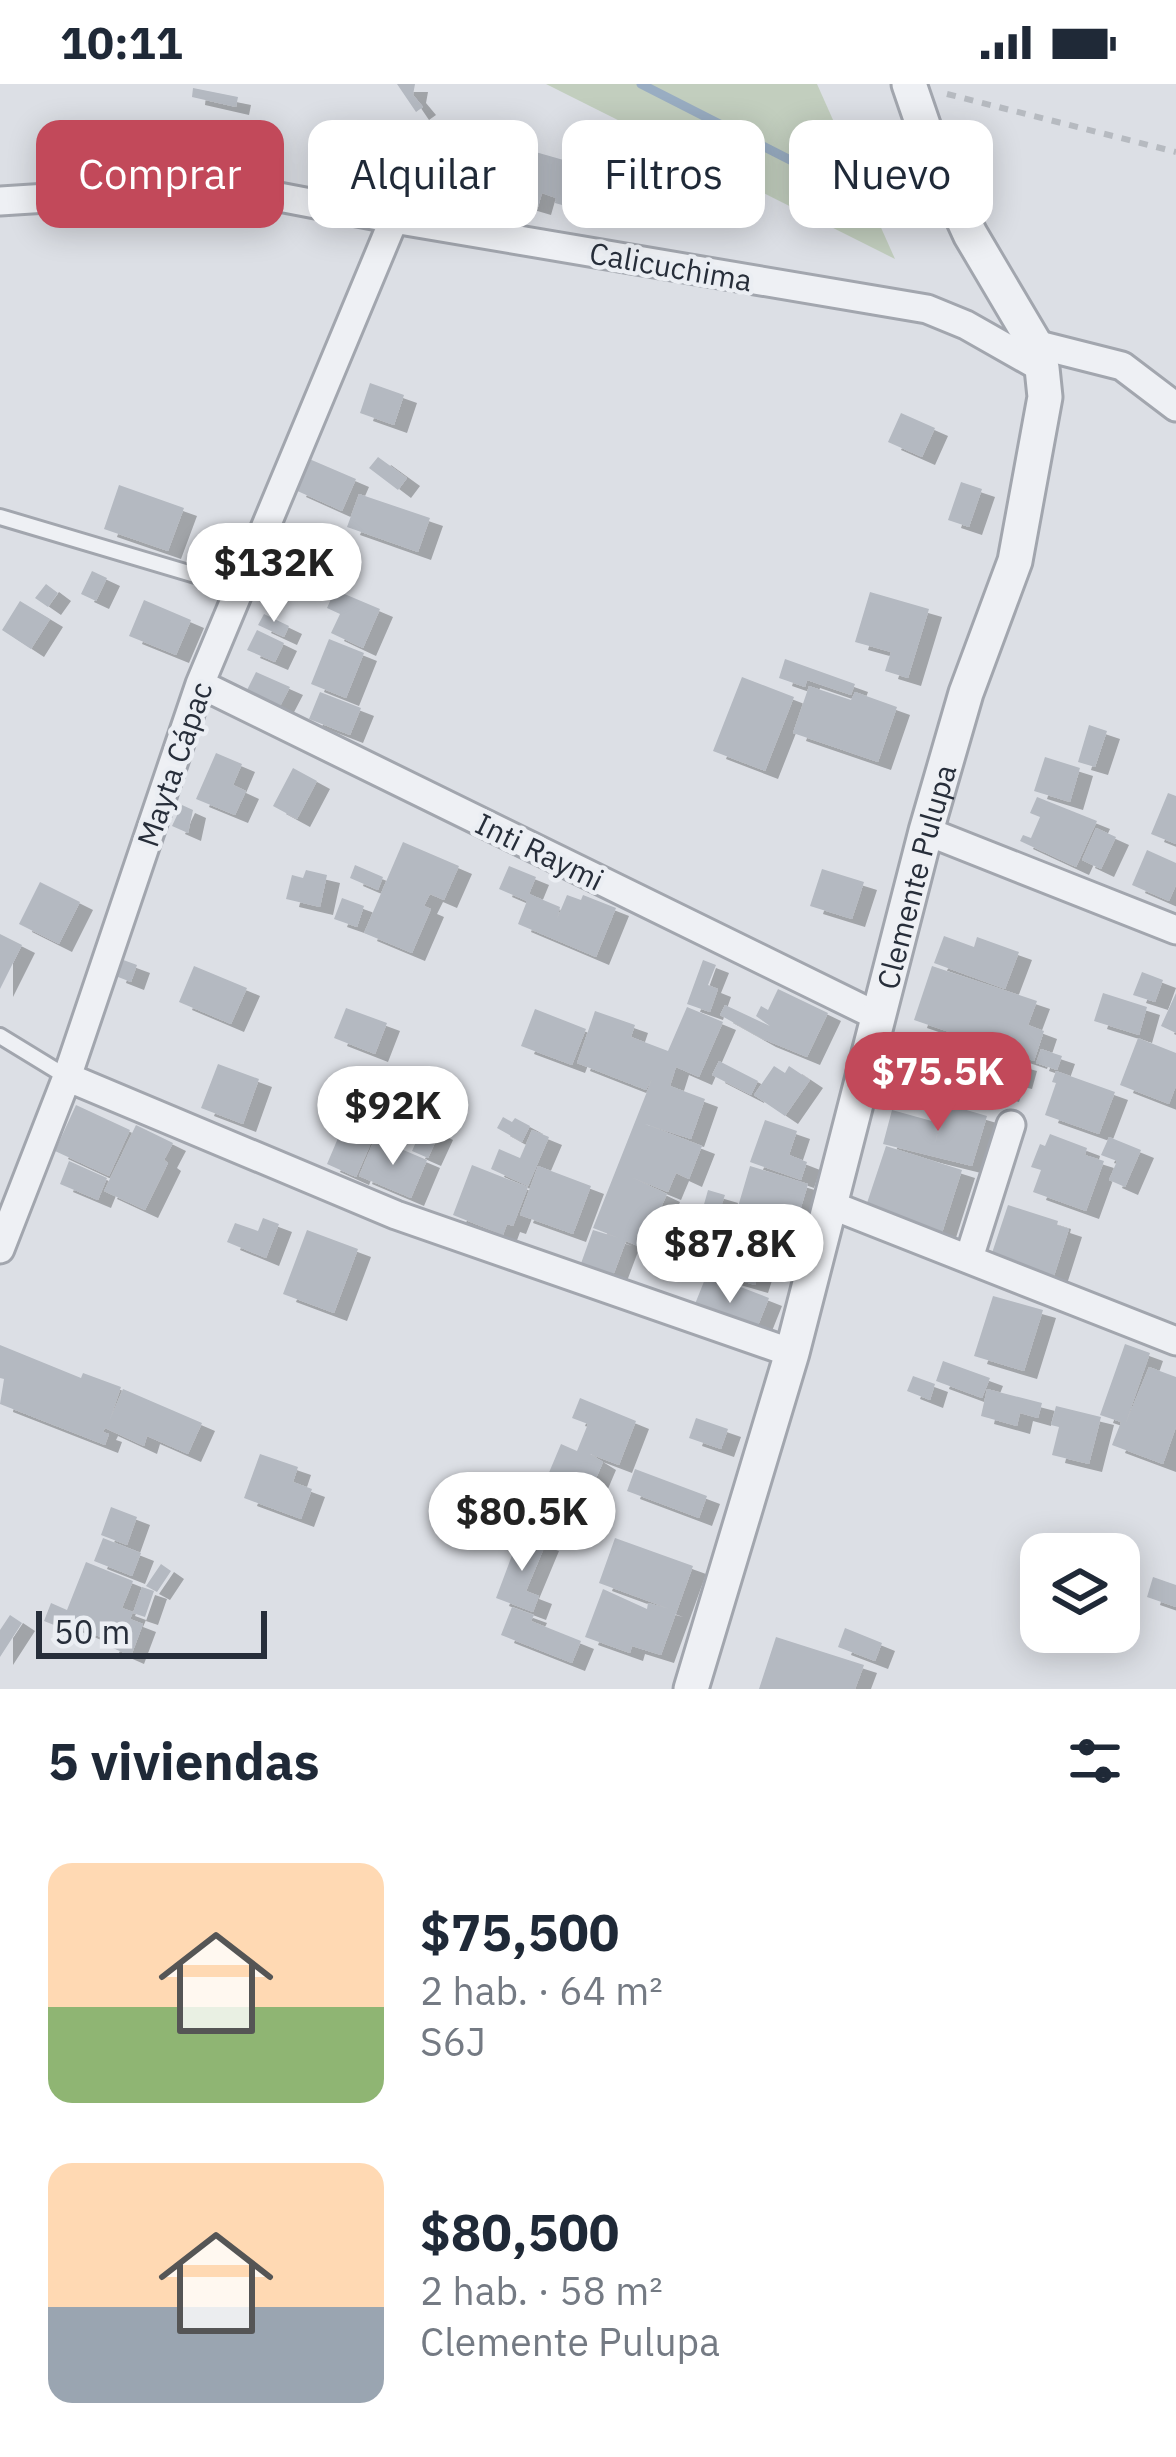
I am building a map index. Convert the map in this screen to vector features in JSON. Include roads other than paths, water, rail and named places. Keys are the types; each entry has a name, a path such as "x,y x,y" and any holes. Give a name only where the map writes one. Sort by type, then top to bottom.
{"street":[{"path":"920,87 932,151 970,234 1038,356"},
{"name":"Calicuchima","path":"0,201 258,193 308,203"},
{"name":"Mayta Cápac","path":"0,1249 67,1077 200,684 390,228"},
{"name":"Calicuchima","path":"447,228 927,309 1038,356 1122,366 1176,407"},
{"name":"Clemente Pulupa","path":"691,1689 792,1353 926,831 966,693 1015,561 1045,397 1038,356"},
{"name":"Inti Raymi","path":"200,684 879,1017"},
{"path":"926,831 1176,930"},
{"path":"67,1077 396,1215 792,1353"},
{"path":"969,1258 1011,1125"},
{"path":"831,1205 1176,1341"}],"lane":[{"path":"0,517 239,588"},
{"path":"0,1036 67,1077"}],"waterway":[{"path":"641,84 789,159"}]}
